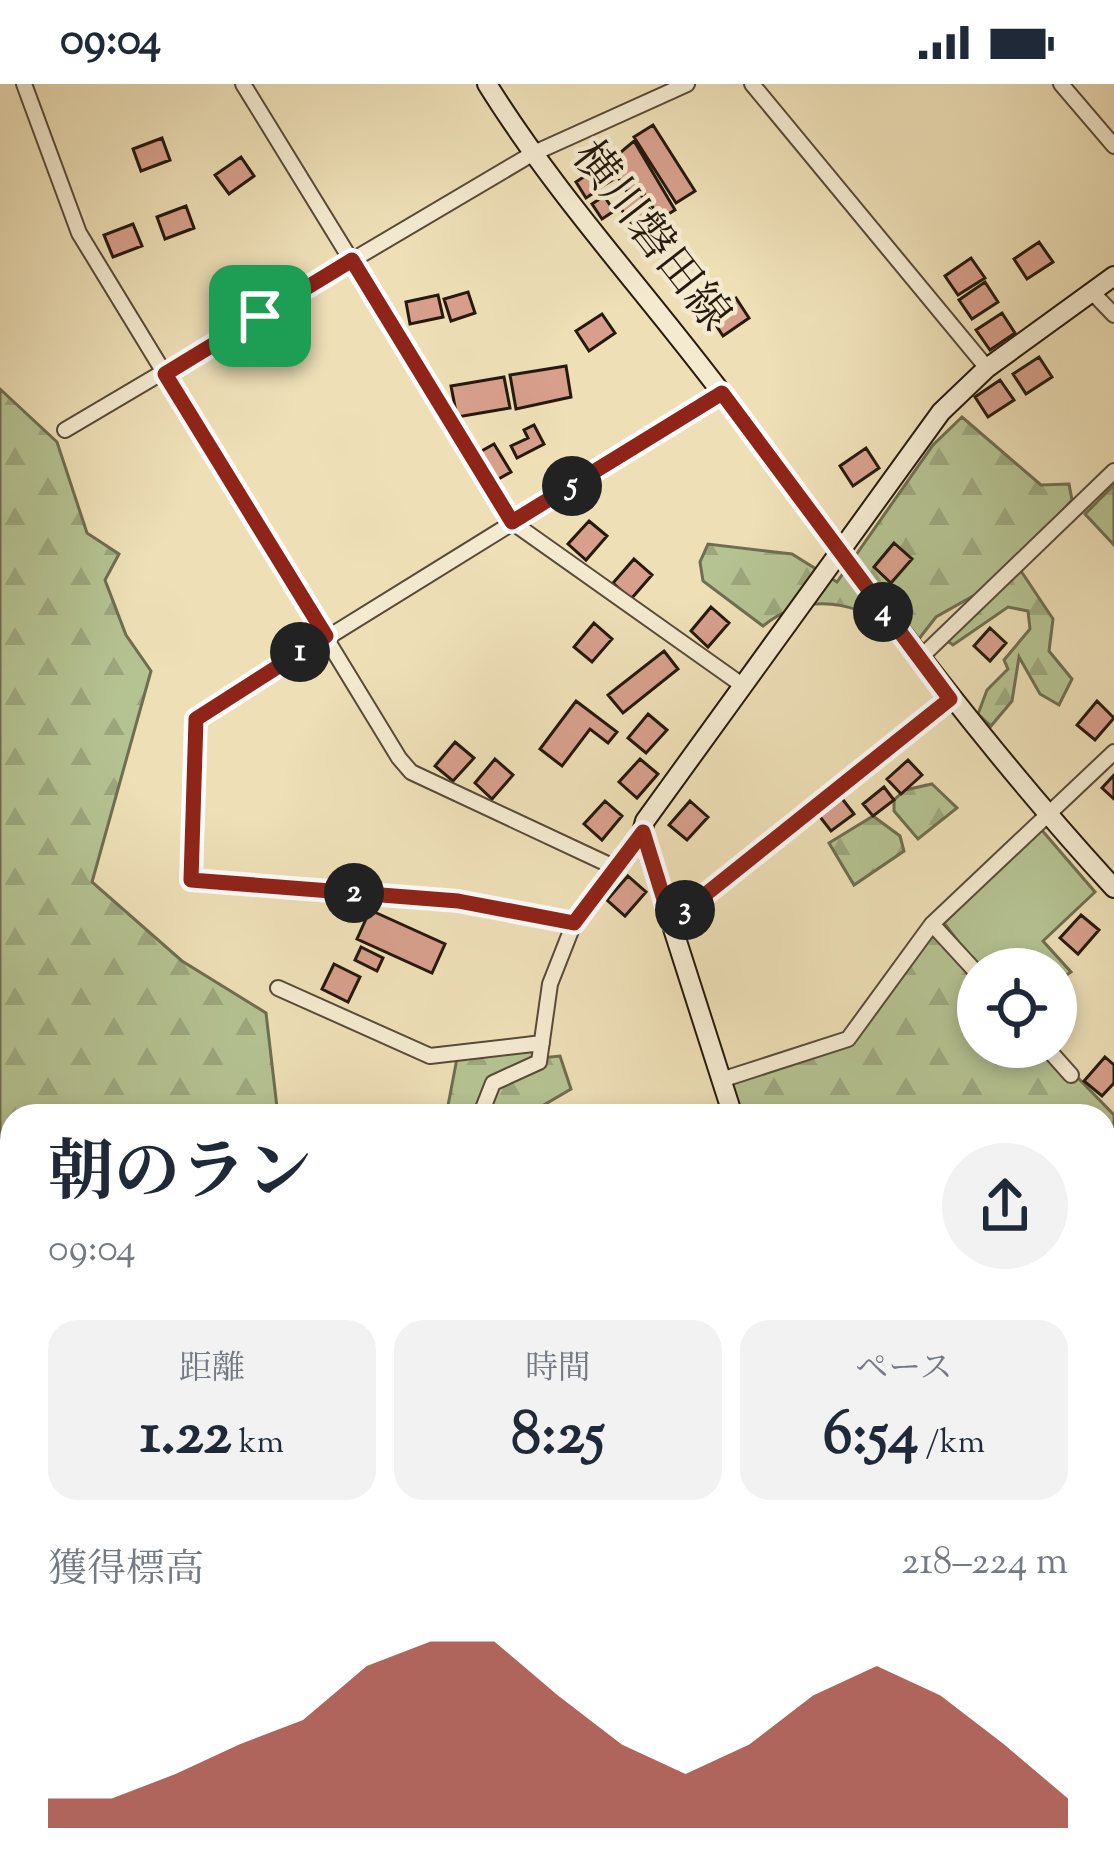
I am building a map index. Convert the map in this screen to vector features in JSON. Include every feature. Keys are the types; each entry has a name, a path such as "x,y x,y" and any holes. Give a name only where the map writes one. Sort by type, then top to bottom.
{"street":[{"path":"24,84 79,233 411,772 616,868"},
{"path":"243,84 512,522 742,685"},
{"name":"横川磐田線","path":"487,84 532,154 722,393 950,699 1114,888"},
{"path":"65,430 532,154 687,84"},
{"path":"752,84 987,368"},
{"path":"1061,84 1114,146"},
{"path":"485,1104 493,1083 539,1062 550,984 574,923 643,832 838,549 941,412 987,368 1114,276"},
{"path":"1092,292 1114,315"},
{"path":"574,923 458,901 191,880 196,719 722,393"},
{"path":"919,659 1114,471"},
{"path":"671,922 950,699"},
{"path":"721,1080 848,1039 932,924 1114,752"},
{"path":"643,832 729,1104"},
{"path":"932,924 957,951"},
{"path":"278,988 430,1057 542,1043"},
{"path":"1065,1068 1071,1075"}],"green space":[{"path":"0,389 57,442 87,533 119,554 105,580 126,635 151,671 92,882 182,961 266,1013 277,1104 0,1104"},
{"path":"962,417 1041,485 1069,484 1072,500 1008,572 1021,571 1053,619 1049,651 1072,679 1059,705 1040,694 1019,657 1012,701 991,726 978,714 987,690 1008,669 1004,660 1030,629 1028,611 1008,607 953,645 946,640 996,583 936,617 918,640 861,611 822,604 783,613 763,626 703,581 700,562 708,544 792,554 837,582 933,445"},
{"path":"1114,485 1114,545 1085,514"},
{"path":"932,784 957,808 918,839 894,811 894,800 905,790"},
{"path":"873,816 900,836 904,851 854,885 829,843"},
{"path":"1040,828 1095,892 1043,941 1049,948 963,948 944,923"},
{"path":"932,924 957,951 957,1068 1068,1068 1103,1104 733,1104 729,1077 779,1068 853,1038"},
{"path":"542,1043 540,1058 560,1056 571,1089 545,1104 448,1104 458,1053"}],"building":[{"path":"653,125 695,191 676,203 634,137"},
{"path":"162,138 170,160 141,171 133,149"},
{"path":"634,141 675,210 660,219 639,185 627,192 609,162"},
{"path":"241,157 254,176 229,194 215,175"},
{"path":"604,164 614,179 601,187 592,171"},
{"path":"588,174 598,190 586,198 576,182"},
{"path":"640,193 656,220 635,232 619,205"},
{"path":"604,196 614,211 602,219 592,204"},
{"path":"186,206 194,228 165,239 157,217"},
{"path":"133,224 142,246 113,257 104,235"},
{"path":"1039,242 1053,262 1027,279 1014,259"},
{"path":"971,258 985,278 958,295 945,276"},
{"path":"985,282 998,302 972,319 959,300"},
{"path":"468,292 475,313 451,321 444,299"},
{"path":"438,295 443,317 410,324 406,302"},
{"path":"736,298 749,318 723,336 710,316"},
{"path":"1002,313 1015,333 990,350 976,330"},
{"path":"602,314 615,333 589,351 576,331"},
{"path":"1039,357 1052,377 1026,394 1013,374"},
{"path":"566,366 571,397 516,409 510,375"},
{"path":"504,377 510,408 457,417 451,386"},
{"path":"1000,380 1014,400 988,417 975,397"},
{"path":"534,425 544,444 517,458 511,446 528,438 524,430"},
{"path":"494,444 511,472 495,481 478,453"},
{"path":"866,448 879,468 853,486 840,466"},
{"path":"589,521 607,536 586,560 568,544"},
{"path":"894,543 912,559 891,583 874,567"},
{"path":"634,559 652,575 631,599 613,583"},
{"path":"711,607 729,623 708,647 691,631"},
{"path":"594,623 612,639 592,662 574,647"},
{"path":"990,628 1006,643 990,661 974,646"},
{"path":"664,651 678,669 623,713 608,695"},
{"path":"576,701 617,732 608,743 590,729 562,766 540,749"},
{"path":"1097,701 1114,718 1095,740 1077,725"},
{"path":"648,714 667,730 646,753 628,738"},
{"path":"455,742 474,758 453,781 435,766"},
{"path":"495,759 513,775 492,799 475,783"},
{"path":"640,759 658,774 637,798 619,782"},
{"path":"908,760 922,775 901,794 887,779"},
{"path":"1114,775 1114,799 1102,788"},
{"path":"884,787 894,800 873,816 863,804"},
{"path":"840,796 854,814 831,831 817,813"},
{"path":"605,801 622,816 602,840 584,824"},
{"path":"690,801 708,817 687,840 669,825"},
{"path":"628,876 646,892 625,916 607,900"},
{"path":"370,910 445,944 432,973 357,939"},
{"path":"1081,915 1099,930 1078,954 1077,948 1060,938"},
{"path":"361,947 383,958 377,971 355,960"},
{"path":"334,964 360,977 348,1002 322,989"},
{"path":"1105,1057 1114,1065 1114,1083 1102,1096 1084,1081"}],"route":[{"path":"352,260 512,522 722,393 950,699 671,922 643,832 574,923 458,901 191,880 196,719 326,636 165,374 260,316 352,260"}]}
